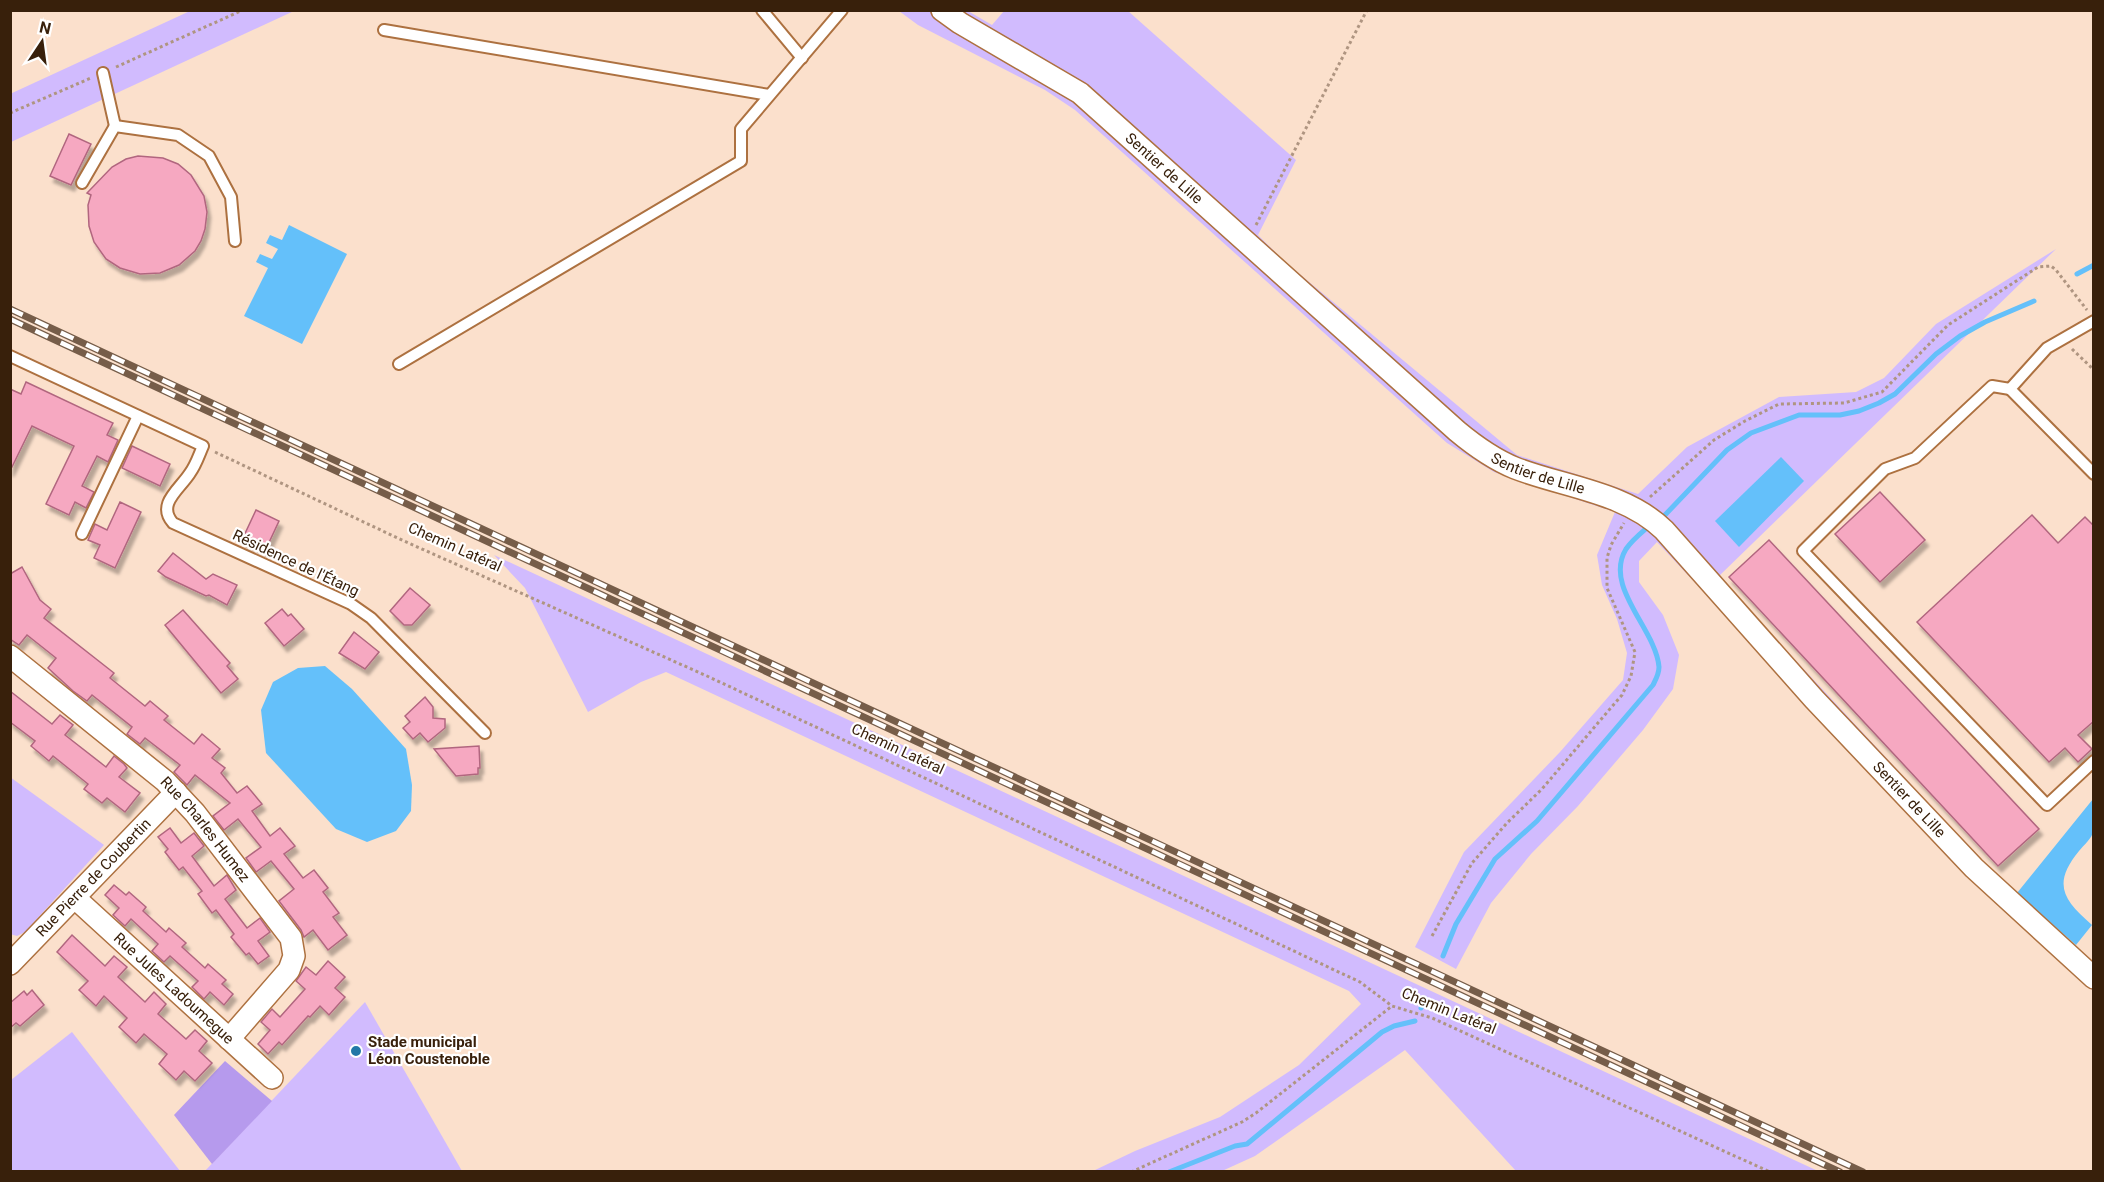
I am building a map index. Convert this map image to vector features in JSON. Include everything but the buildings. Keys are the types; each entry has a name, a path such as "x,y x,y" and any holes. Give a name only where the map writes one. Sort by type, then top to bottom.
{"street":[{"name":"Sentier de Lille","path":"942,10 960,23 1080,93 1483,452 1514,467 1615,500 1650,518 1664,530 1821,707 1974,868 2094,978"},
{"name":"Rue Charles Humez","path":"10,656 176,792 287,931 293,947 292,964 289,970 229,1039"},
{"name":"Rue Pierre de Coubertin","path":"12,959 176,792"},
{"name":"Rue Jules Ladoumegue","path":"75,897 272,1078"}],"lane":[{"path":"762,10 802,58"},
{"path":"399,364 741,161 741,129 842,10"},
{"path":"384,30 770,95"},
{"path":"82,183 115,126 103,73"},
{"path":"115,126 178,135 209,156 231,197 235,240"},
{"path":"2010,389 2047,348 2094,319"},
{"path":"10,356 203,446"},
{"path":"2094,474 2010,389 1992,386 1915,458 1885,469 1803,551 2046,805 2094,761"},
{"path":"82,534 138,416"},
{"name":"Résidence de l'Étang","path":"203,446 192,470 169,500 166,511 173,523 351,604 371,618 485,733"}],"path":[{"path":"10,113 243,10"},
{"path":"1247,242 1367,10"},
{"path":"1432,936 1472,863 1507,823 1542,789 1622,695 1632,676 1635,652 1607,588 1607,558 1618,532 1636,509 1714,440 1779,404 1844,403 1882,392 1948,326 2038,267 2051,266 2056,270 2094,319"},
{"path":"2062,339 2094,370"},
{"name":"Chemin Latéral","path":"203,446 404,541 708,676 1360,982 1392,1006 1432,1018 1770,1172"},
{"path":"1131,1172 1256,1113 1392,1006"}],"shaded area":[{"path":"190,11 294,11 11,142 10,94"},
{"path":"899,11 968,11 992,25 1004,11 1128,11 1296,160 1258,235 1285,262 1517,455 1638,494 1687,447 1779,397 1856,392 1884,378 1936,324 2056,249 1718,577 1997,877 2093,966 2093,991 1922,825 1657,542 1639,561 1639,582 1663,615 1679,655 1673,689 1643,730 1578,806 1531,854 1491,903 1456,969 1415,947 1464,852 1560,752 1623,680 1627,653 1617,619 1602,585 1597,555 1615,512 1494,472 1447,443 1075,110 1045,90 918,25"},
{"path":"494,555 1818,1171 1516,1171 1405,1050 1255,1156 1222,1171 1093,1171 1135,1151 1220,1117 1299,1065 1361,1004 1349,991 666,672 641,682 588,712 525,588"},
{"path":"10,777 104,845 25,932 17,936 10,934"},
{"name":"Stade municipal Léon Coustenoble","path":"365,1002 462,1171 204,1172"},
{"path":"72,1032 180,1171 11,1171 11,1080"},
{"path":"225,1061 272,1101 212,1164 174,1115"}],"water":[{"path":"289,225 347,254 302,344 244,316 268,268 256,262 260,254 272,259 278,249 266,243 270,235 282,240"},
{"path":"1781,457 1804,481 1739,547 1715,521"},
{"path":"325,666 352,689 406,749 412,785 411,811 396,831 367,842 336,829 266,753 261,710 273,682 298,668"},
{"path":"2093,799 2092,834 2071,863 2064,882 2064,891 2068,899 2092,925 2076,945 2017,893"}],"waterway":[{"path":"2077,274 2094,265"},
{"path":"1664,516 1727,450 1751,433 1799,415 1840,415 1879,403 1895,394 1936,354 1960,336 1985,322 2034,301"},
{"path":"1443,956 1456,924 1495,859 1537,821 1655,681 1659,667 1656,653 1633,608 1621,578 1621,563 1626,549 1649,526"},
{"path":"1421,1008 1425,999"},
{"path":"1169,1172 1235,1146 1247,1144 1382,1032 1394,1026 1415,1021"}],"railway":[{"path":"10,309 1863,1172"},
{"path":"10,319 1840,1172"}],"place":[{"name":"Stade municipal Léon Coustenoble","path":"356,1051"}]}
